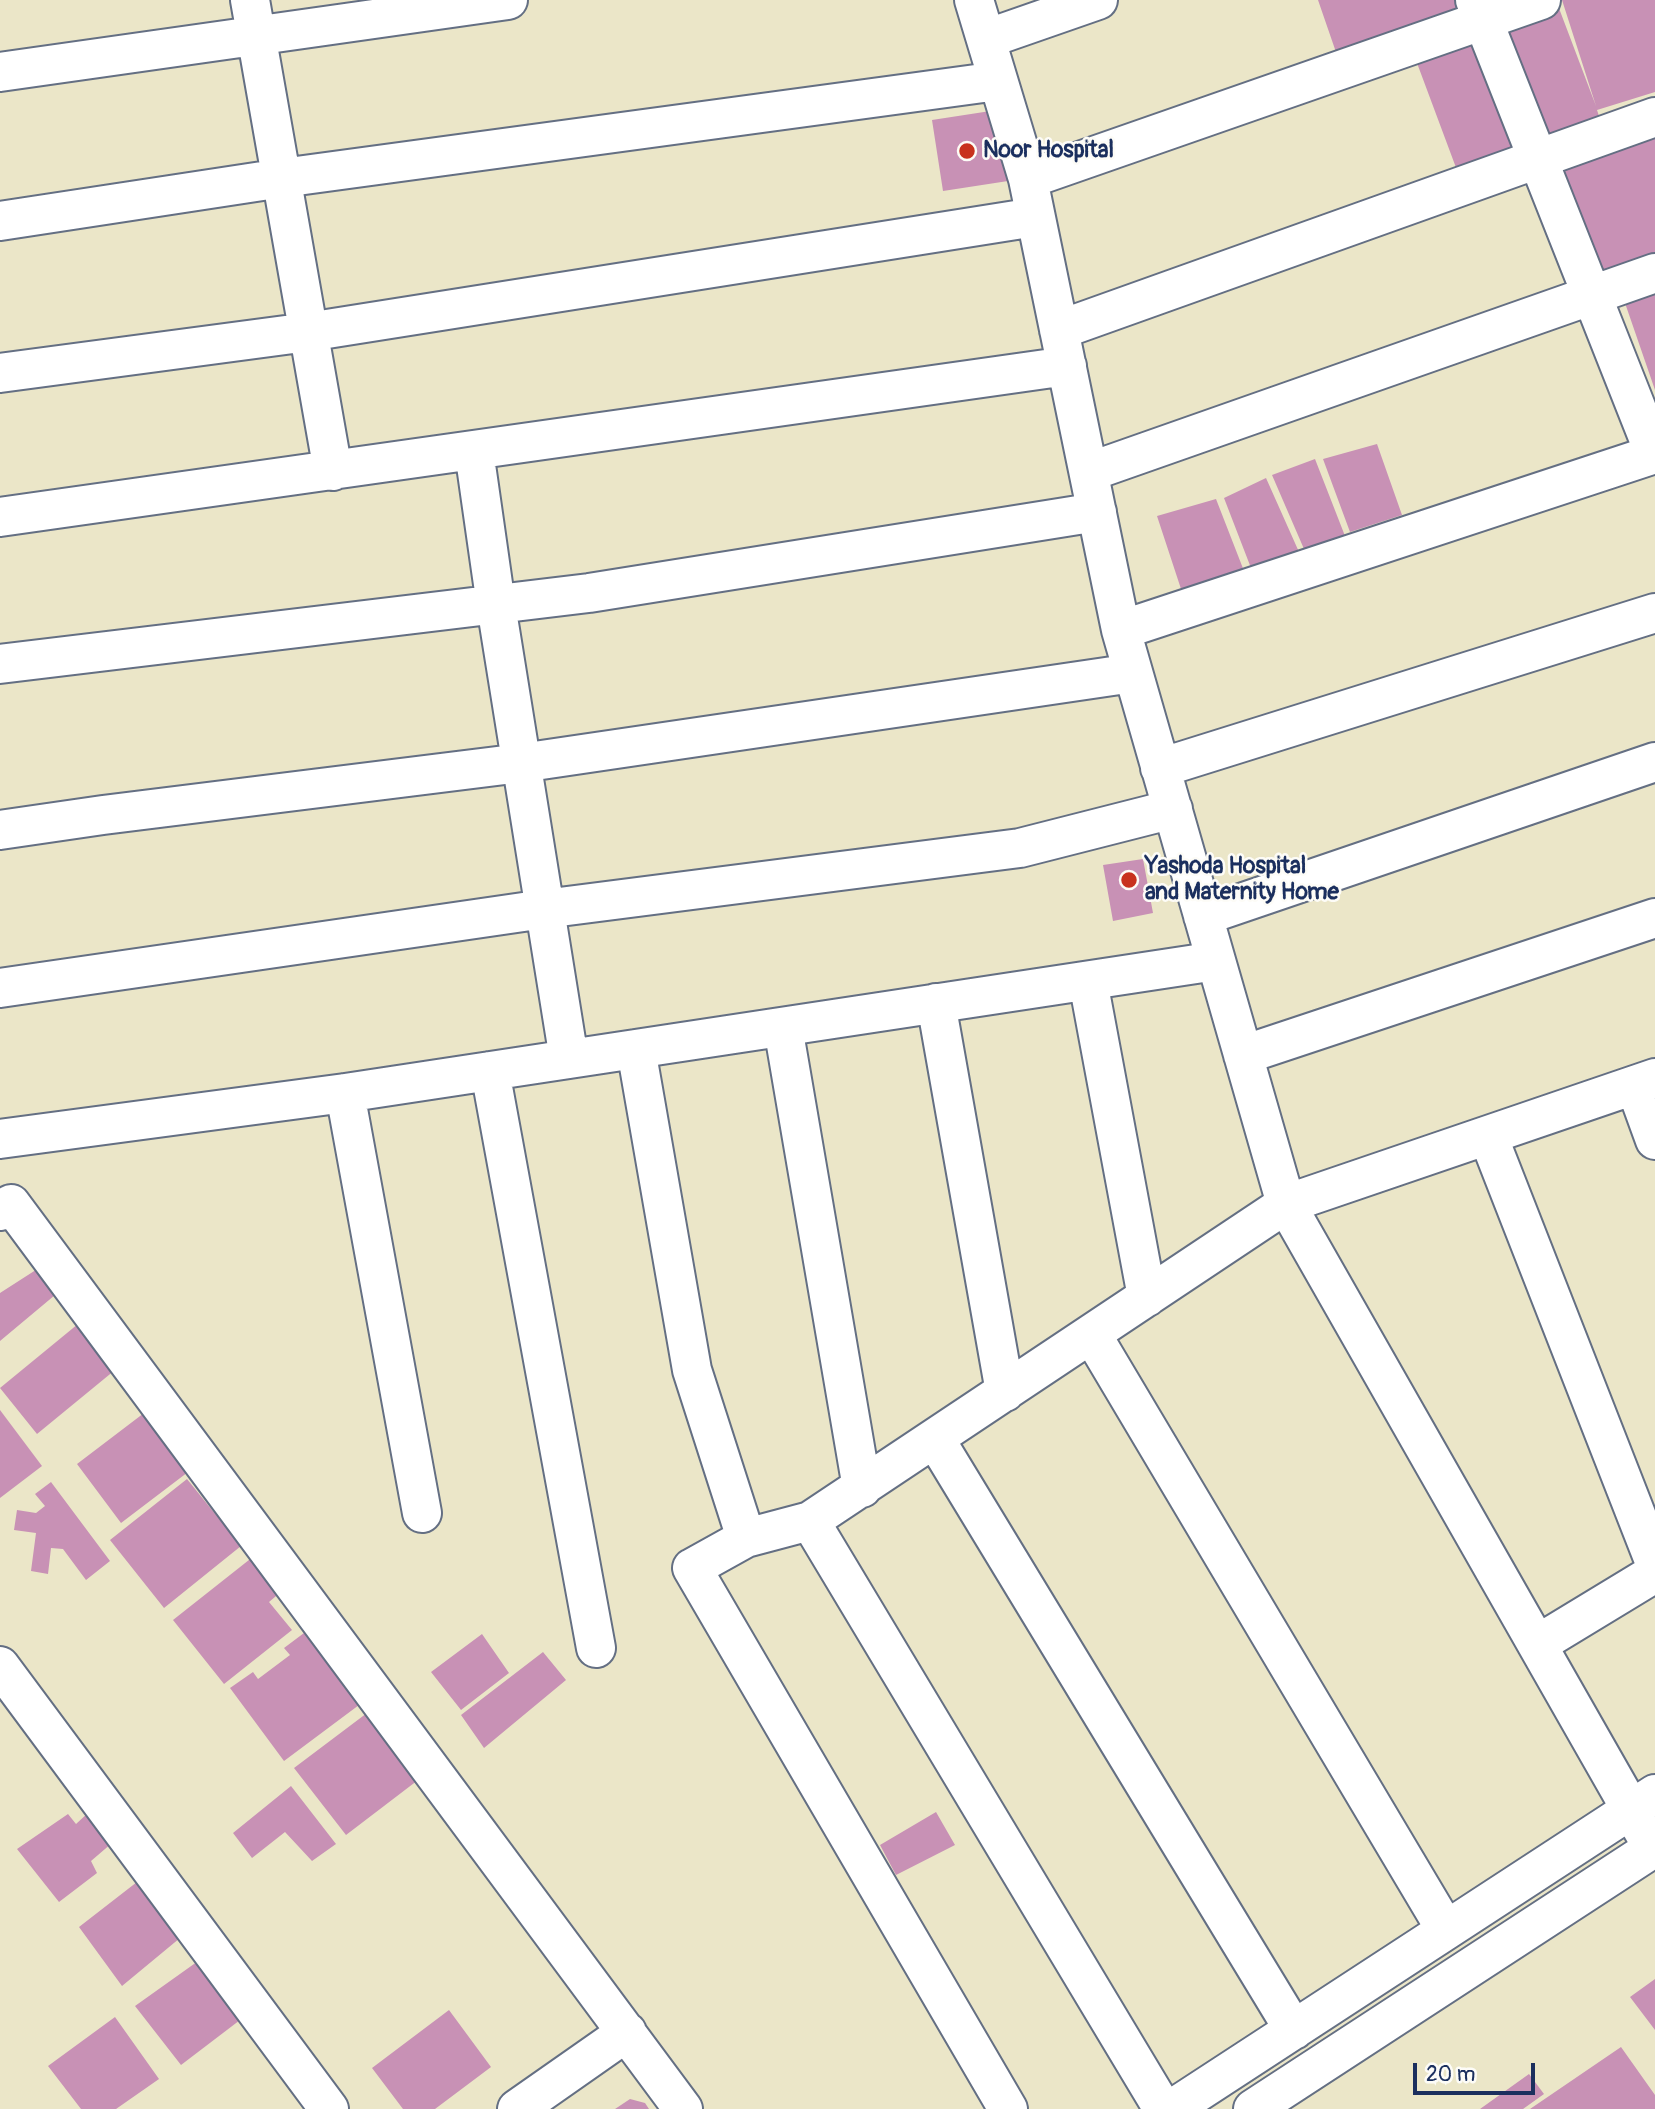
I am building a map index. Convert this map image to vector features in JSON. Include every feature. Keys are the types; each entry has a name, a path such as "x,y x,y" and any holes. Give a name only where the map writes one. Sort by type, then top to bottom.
{"street":[{"path":"250,0 333,471"},
{"path":"0,72 508,0"},
{"path":"974,0 1028,179 1121,630 1286,1204 1538,1643 1643,1802 1654,1847 1253,2109"},
{"path":"986,39 1098,0"},
{"path":"1028,179 1479,10 1541,0"},
{"path":"1121,630 1655,454 1479,10"},
{"path":"0,220 282,178 998,81"},
{"path":"0,517 474,451 1063,348 1538,158 1655,117"},
{"path":"0,373 308,332 1035,217"},
{"path":"1089,472 1655,273"},
{"path":"474,451 569,1059"},
{"path":"0,664 603,591 1097,512"},
{"path":"1160,768 1655,613"},
{"path":"0,830 103,814 521,763 1133,673"},
{"path":"1203,916 1655,762"},
{"path":"0,988 544,909 1020,848 1172,809"},
{"path":"1243,1055 1655,918"},
{"path":"0,1139 345,1093 1216,961"},
{"path":"1088,981 1147,1297"},
{"path":"936,1003 1005,1392"},
{"path":"783,1027 862,1488"},
{"path":"636,1049 692,1370 746,1538"},
{"path":"490,1071 596,1648"},
{"path":"1008,2109 692,1568 746,1538 810,1521 1286,1204 1645,1082 1655,1140"},
{"path":"345,1093 422,1513"},
{"path":"1488,1136 1655,1563"},
{"path":"0,1211 11,1204 683,2109"},
{"path":"1092,1335 1446,1930"},
{"path":"935,1439 1294,2030"},
{"path":"810,1521 1163,2109"},
{"path":"1538,1643 1655,1573"},
{"path":"0,1666 329,2109"},
{"path":"1172,2109 1643,1802"},
{"path":"517,2109 626,2032"}],"building":[{"path":"1318,0 1465,0 1469,13 1338,58"},
{"path":"1562,0 1655,0 1655,92 1597,110 1600,119 1538,143 1494,27 1557,3 1596,106"},
{"path":"1478,32 1518,147 1458,173 1414,55"},
{"path":"997,110 1008,181 943,191 932,120"},
{"path":"1655,126 1655,253 1599,272 1560,159"},
{"path":"1655,293 1655,390 1625,303"},
{"path":"1377,444 1402,515 1350,532 1323,459"},
{"path":"1315,459 1345,536 1304,549 1272,475"},
{"path":"1266,478 1299,552 1251,568 1224,498"},
{"path":"1216,499 1244,571 1182,592 1157,516"},
{"path":"1143,859 1153,913 1113,921 1103,865"},
{"path":"42,1266 61,1290 0,1341 0,1293"},
{"path":"78,1324 115,1370 37,1434 0,1388"},
{"path":"0,1410 42,1466 0,1498"},
{"path":"148,1410 192,1469 121,1523 77,1464"},
{"path":"187,1479 241,1546 164,1608 110,1540"},
{"path":"51,1482 110,1561 86,1580 63,1549 51,1548 48,1574 31,1571 36,1533 14,1530 17,1510 36,1513 45,1506 35,1494"},
{"path":"254,1556 282,1591 269,1602 292,1630 224,1684 173,1620"},
{"path":"304,1633 359,1705 284,1761 230,1688 253,1672 258,1679 290,1655 284,1648"},
{"path":"482,1634 509,1673 461,1710 431,1672"},
{"path":"543,1652 566,1680 484,1748 461,1715"},
{"path":"371,1710 422,1777 346,1835 294,1768"},
{"path":"291,1786 336,1844 312,1861 285,1832 252,1858 233,1833"},
{"path":"936,1812 955,1845 896,1875 880,1845"},
{"path":"88,1813 112,1843 91,1861 97,1873 59,1902 17,1849 68,1814 76,1824"},
{"path":"137,1882 180,1938 122,1986 79,1927"},
{"path":"201,1959 244,2017 181,2065 135,2006"},
{"path":"1655,1979 1655,2030 1630,1997"},
{"path":"449,2010 491,2067 435,2109 403,2109 372,2068"},
{"path":"115,2017 159,2079 116,2109 81,2109 48,2066"},
{"path":"1621,2047 1655,2095 1655,2109 1530,2109"},
{"path":"1529,2074 1544,2094 1523,2109 1480,2109"},
{"path":"630,2099 645,2103 649,2109 615,2109"}],"place":[{"name":"Noor Hospital","path":"967,151"},
{"name":"Yashoda Hospital and Maternity Home","path":"1129,880"}]}
